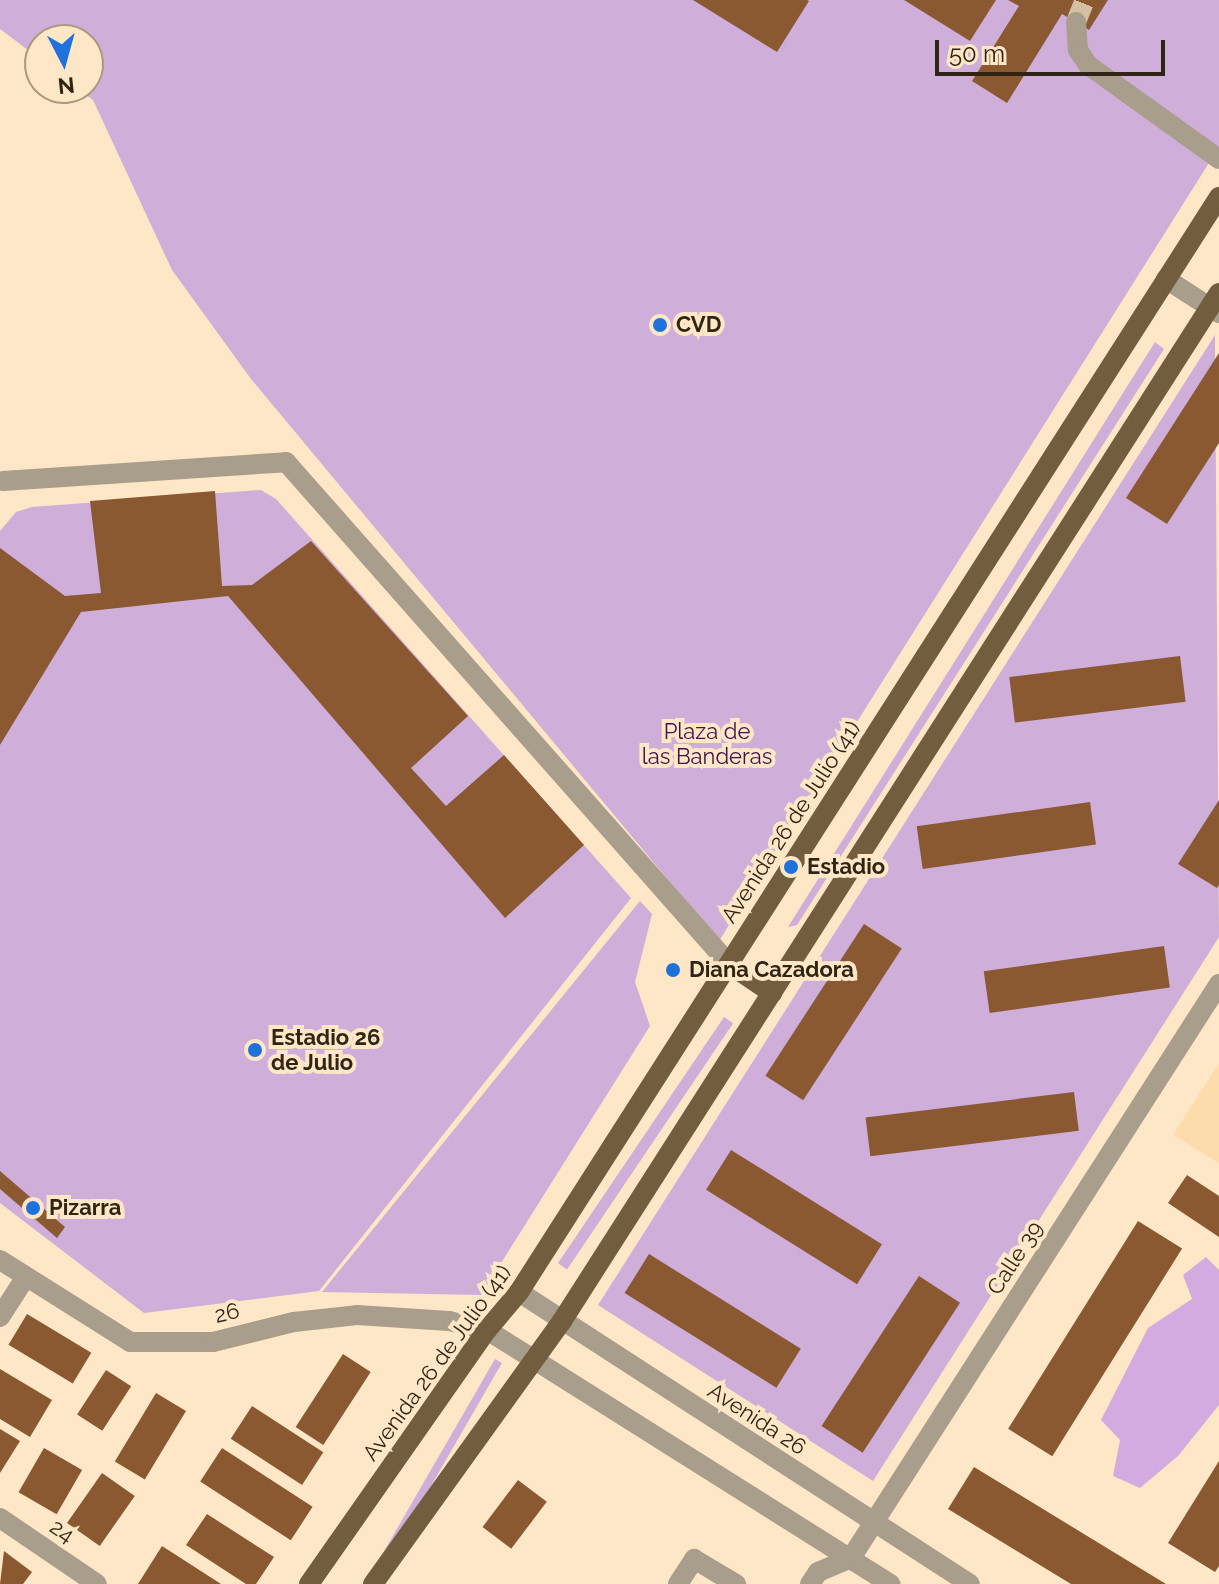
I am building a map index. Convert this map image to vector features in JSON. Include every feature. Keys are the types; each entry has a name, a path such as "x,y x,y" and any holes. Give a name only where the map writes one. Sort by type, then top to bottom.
{"main road":[{"name":"Avenida 26 de Julio (41)","path":"309,1584 487,1330 519,1292 1219,197"},
{"path":"373,1584 562,1321 1216,305"},
{"path":"729,964 772,993"}],"street":[{"path":"1076,22 1078,50 1088,65 1219,159"},
{"path":"1166,279 1216,305"},
{"path":"3,481 286,462 729,964"},
{"name":"Calle 39","path":"851,1558 1219,984"},
{"name":"26","path":"0,1260 130,1342 213,1342 294,1322 357,1315 449,1321 487,1330"},
{"path":"0,1317 25,1278"},
{"name":"Avenida 26","path":"519,1292 970,1584"},
{"path":"487,1330 891,1584"},
{"name":"24","path":"0,1518 97,1584"},
{"path":"810,1584 818,1572 851,1558"},
{"path":"678,1584 694,1559 736,1584"}],"shaded area":[{"path":"1219,1063 1219,1163 1173,1135"},
{"path":"1206,1257 1219,1270 1219,1405 1178,1456 1140,1488 1113,1476 1120,1440 1101,1420 1148,1328 1192,1299 1183,1275"}],"green space":[{"name":"CVD","path":"0,0 1219,0 1219,147 719,941 251,379 172,270 95,104 104,104 104,24 24,24 24,47 0,29"},
{"path":"1215,335 1219,937 873,1481 598,1305"},
{"path":"1155,342 1164,349 797,925 788,927"},
{"name":"Estadio 26 de Julio","path":"261,490 276,499 631,898 319,1291 144,1313 0,1203 0,531 16,512 32,507"},
{"path":"640,901 652,914 635,982 650,1026 481,1295 322,1292"},
{"path":"724,1017 733,1023 567,1269 558,1263"},
{"path":"495,1359 502,1363 374,1584 365,1584"}],"building":[{"path":"693,0 807,0 809,1 777,52"},
{"path":"904,0 996,0 970,41"},
{"path":"1008,0 1108,0 1089,30 1062,14 1007,103 972,81 1019,6"},
{"path":"1219,353 1219,443 1167,524 1126,498"},
{"path":"215,491 222,586 252,585 311,541 468,716 411,768 446,806 504,755 584,845 505,918 228,596 81,612 0,745 0,548 65,596 101,593 90,501"},
{"path":"1180,656 1186,702 1015,723 1009,677"},
{"path":"1219,800 1219,885 1217,888 1178,864"},
{"path":"1090,802 1096,845 923,869 917,826"},
{"path":"864,924 902,949 803,1100 765,1076"},
{"path":"1164,946 1170,988 990,1013 984,971"},
{"path":"1074,1092 1079,1131 870,1156 866,1118"},
{"path":"731,1150 882,1244 857,1284 706,1190"},
{"name":"Pizarra","path":"0,1171 65,1227 57,1238 0,1189"},
{"path":"1187,1175 1219,1196 1219,1237 1168,1203"},
{"path":"1138,1221 1182,1249 1052,1456 1008,1429"},
{"path":"649,1254 801,1349 776,1388 625,1293"},
{"path":"919,1276 960,1303 863,1453 822,1426"},
{"path":"27,1314 91,1353 73,1383 8,1345"},
{"path":"343,1354 371,1372 323,1445 296,1427"},
{"path":"0,1369 52,1400 30,1437 0,1419"},
{"path":"106,1370 131,1386 102,1431 77,1414"},
{"path":"156,1393 186,1411 145,1480 115,1462"},
{"path":"252,1406 323,1452 302,1485 231,1439"},
{"path":"0,1429 20,1441 0,1473"},
{"path":"44,1448 82,1470 57,1514 18,1492"},
{"path":"222,1448 313,1507 291,1540 200,1482"},
{"path":"1219,1461 1219,1566 1215,1572 1168,1543"},
{"path":"974,1467 1166,1584 1071,1584 948,1509"},
{"path":"102,1473 135,1496 100,1546 67,1523"},
{"path":"518,1480 547,1502 511,1549 482,1527"},
{"path":"207,1514 274,1557 256,1584 246,1584 186,1545"},
{"path":"162,1546 221,1584 138,1584"},
{"path":"4,1551 32,1572 23,1584 0,1584"}],"tunnel":[{"path":"1076,22 1085,0"}],"place":[{"name":"CVD","path":"660,325"},
{"name":"Estadio","path":"791,867"},
{"name":"Diana Cazadora","path":"673,970"},
{"name":"Estadio 26 de Julio","path":"255,1050"},
{"name":"Pizarra","path":"33,1208"}],"park label":[{"name":"Plaza de las Banderas","path":"707,744"}]}
